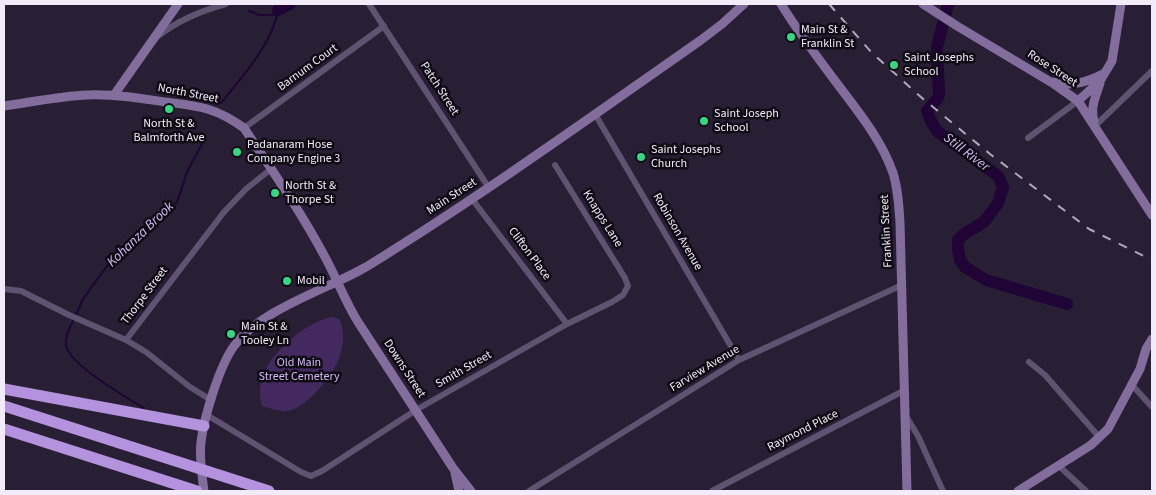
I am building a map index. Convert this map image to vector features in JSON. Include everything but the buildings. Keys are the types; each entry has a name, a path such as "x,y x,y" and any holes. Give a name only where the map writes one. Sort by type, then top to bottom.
{"highway":[{"path":"4,389 205,420"},
{"path":"4,406 269,491"},
{"path":"4,429 197,491"}],"main road":[{"path":"114,95 178,4"},
{"name":"Main Street","path":"204,491 200,443 205,420 227,356 246,332 264,319 364,267 489,188 722,24 744,4"},
{"name":"Franklin Street","path":"780,4 869,127 889,165 898,195 907,491"},
{"path":"1095,126 1092,106 1103,77 1112,61 1121,4"},
{"name":"Rose Street","path":"925,6 1050,81 1078,101 1152,215"},
{"path":"1050,81 1072,84 1103,77"},
{"path":"1078,101 1103,77"},
{"name":"North Street","path":"4,106 63,97 114,95 203,108 213,110 230,118 244,128 271,169 311,232 337,282"},
{"name":"Downs Street","path":"337,282 345,302 453,468 471,491"},
{"path":"1018,491 1100,438 1115,418 1140,369 1146,349 1152,339"},
{"name":"Downs Street","path":"453,468 459,491"}],"street":[{"path":"151,43 181,20 196,13 226,4"},
{"name":"Patch Street","path":"369,4 489,188"},
{"name":"Barnum Court","path":"244,128 384,26"},
{"path":"1095,126 1152,71"},
{"path":"1028,138 1078,101"},
{"name":"Robinson Avenue","path":"595,114 739,360"},
{"name":"Knapps Lane","path":"555,165 625,278 628,286"},
{"name":"Thorpe Street","path":"4,290 20,291 79,320 126,340 224,212 246,189 271,169"},
{"name":"Clifton Place","path":"472,199 567,324"},
{"name":"Farview Avenue","path":"529,491 739,360 902,285"},
{"name":"Smith Street","path":"205,420 311,476 322,471 416,410 567,324 612,302 623,295 628,286"},
{"path":"126,340 146,352 190,387 212,400"},
{"path":"1029,362 1045,375 1100,438"},
{"path":"1132,385 1152,407"},
{"name":"Raymond Place","path":"712,491 905,390"},
{"path":"906,416 918,436 943,491"},
{"path":"1058,465 1086,491"}],"green space":[{"name":"Old Main Street Cemetery","path":"331,317 339,319 343,341 339,358 329,377 309,399 294,409 282,411 262,406 260,385 271,361 299,333 320,320"}],"waterway":[{"path":"278,10 290,4"},
{"name":"Still River","path":"948,4 937,47 939,95 927,111 937,131 998,176 1003,187 998,203 984,222 964,234 958,240 960,260 965,267 986,280 1067,304"},
{"name":"Kohanza Brook","path":"221,103 256,59 270,35 278,10"},
{"path":"249,11 259,15 275,15 277,12"},
{"name":"Kohanza Brook","path":"76,315 83,299 115,255 177,202 187,172 205,138"},
{"name":"Kohanza Brook","path":"74,319 66,338 69,353 99,380 144,408"}],"railway":[{"path":"829,4 872,53 922,98 990,154 1089,229 1152,260"}],"place":[{"name":"Main St & Franklin St","path":"791,37"},
{"name":"Saint Josephs School","path":"894,65"},
{"name":"North St & Balmforth Ave","path":"169,109"},
{"name":"Saint Joseph School","path":"704,121"},
{"name":"Padanaram Hose Company Engine 3","path":"237,152"},
{"name":"Saint Josephs Church","path":"641,157"},
{"name":"North St & Thorpe St","path":"275,193"},
{"name":"Mobil","path":"287,281"},
{"name":"Main St & Tooley Ln","path":"231,334"}]}
